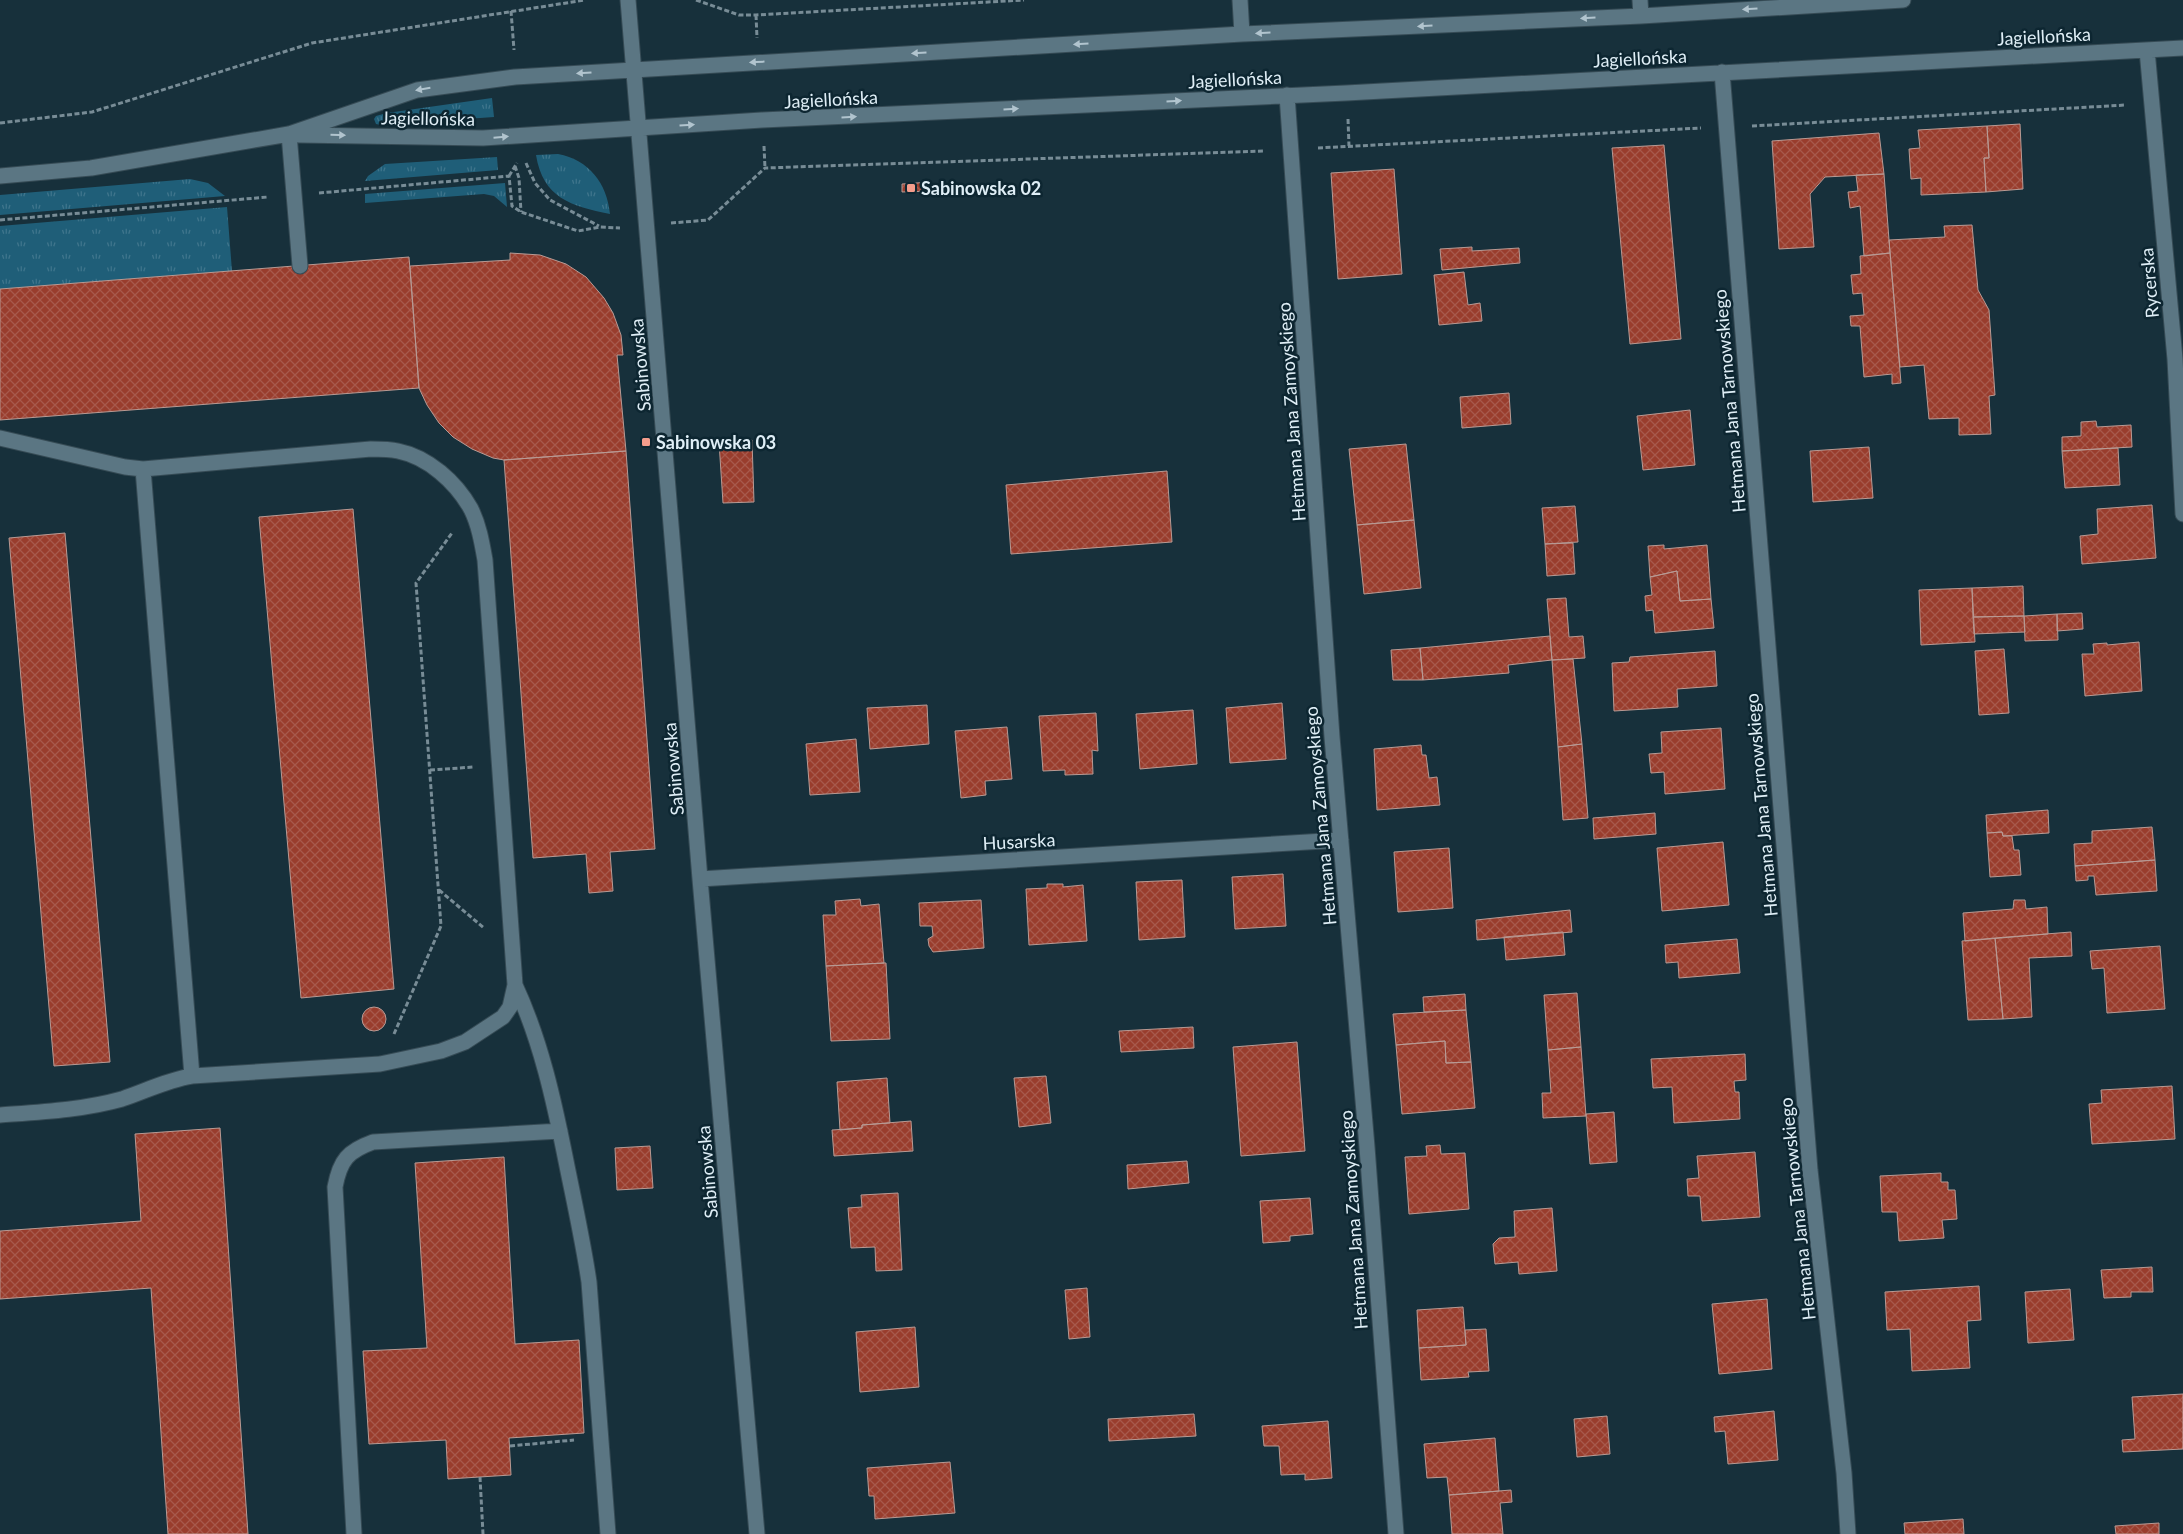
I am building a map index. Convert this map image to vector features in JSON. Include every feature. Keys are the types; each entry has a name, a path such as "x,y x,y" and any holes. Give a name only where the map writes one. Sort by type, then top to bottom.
{"street":[{"name":"Sabinowska","path":"628,0 700,879 758,1534"},
{"path":"1240,0 1242,34"},
{"path":"1640,0 1641,16"},
{"name":"Jagiellońska","path":"0,176 91,168 290,134 417,90 515,76 1242,34 1641,16 1904,0"},
{"name":"Jagiellońska","path":"290,134 483,138 638,128 2183,48"},
{"name":"Rycerska","path":"2147,50 2175,359 2183,514"},
{"name":"Hetmana Jana Tarnowskiego","path":"1722,72 1810,1170 1844,1473 1848,1534"},
{"name":"Hetmana Jana Zamoyskiego","path":"1287,95 1341,840 1367,1148 1396,1534"},
{"path":"290,134 300,266"},
{"path":"0,438 125,467 143,469 371,449 397,451 417,457 437,470 456,488 471,509 480,534 485,560 515,985 510,1007 503,1017 465,1042 441,1051 380,1064 192,1076 176,1079 122,1098 94,1105 0,1115"},
{"path":"143,469 192,1076"},
{"name":"Husarska","path":"700,879 1341,840"},
{"path":"515,985 529,1015 541,1049 560,1130 589,1282 608,1534"},
{"path":"354,1534 335,1187 341,1165 345,1158 356,1148 374,1142 560,1130"}],"path":[{"path":"0,123 92,112 312,43 585,0"},
{"path":"696,0 739,15 1024,0"},
{"path":"511,11 515,56"},
{"path":"756,15 758,44"},
{"path":"690,222 708,220 765,168 1291,150 2151,103"},
{"path":"1347,111 1349,146"},
{"path":"764,148 765,168"},
{"path":"509,176 520,156"},
{"path":"524,161 529,166 535,183 550,200 600,227 611,228"},
{"path":"515,166 519,178 522,212"},
{"path":"380,1064 441,926 416,583 471,509"},
{"path":"430,770 499,765"},
{"path":"438,889 513,952"},
{"path":"510,1446 601,1438"},
{"path":"480,1477 483,1534"}],"green space":[{"path":"492,98 494,117 381,125 376,124 374,119 376,116 387,113"},
{"path":"558,154 579,162 594,175 605,192 610,214 571,203 561,198 552,190 545,181 536,155"},
{"path":"497,157 498,170 365,181 368,176 385,164"},
{"path":"190,179 208,183 225,196 0,215 0,195"},
{"path":"505,183 507,207 494,196 484,194 365,203 365,194"},
{"path":"227,207 232,271 0,289 0,226"}],"building":[{"path":"2020,124 2023,189 1986,192 1984,158 1989,158 1987,126"},
{"path":"1987,126 1989,158 1984,158 1986,192 1921,195 1921,178 1911,179 1909,149 1920,148 1918,130"},
{"path":"1879,133 1884,174 1825,177 1810,194 1814,247 1779,249 1772,141"},
{"path":"1664,145 1681,339 1630,344 1612,148"},
{"path":"1394,169 1402,274 1338,279 1331,173"},
{"path":"1884,174 1890,253 1864,256 1860,206 1850,208 1848,192 1858,191 1856,175"},
{"path":"931,182 931,191 902,192 902,184"},
{"path":"1972,225 1978,290 1989,310 1995,395 1989,396 1991,434 1959,435 1959,418 1929,419 1924,365 1900,367 1889,240 1945,237 1944,226"},
{"path":"1472,247 1472,251 1519,248 1520,263 1442,270 1440,249"},
{"path":"510,253 540,255 566,264 586,277 604,298 613,313 621,335 623,355 617,355 626,451 504,460 493,458 472,449 453,437 439,423 427,405 419,388 410,266 510,260"},
{"path":"1890,253 1901,383 1892,384 1892,374 1864,377 1860,326 1851,326 1850,316 1864,315 1862,293 1853,294 1851,275 1861,274 1860,256"},
{"path":"409,257 419,388 0,420 0,289"},
{"path":"1464,272 1468,305 1480,303 1482,321 1439,325 1434,275"},
{"path":"1509,393 1511,424 1462,428 1460,397"},
{"path":"1690,410 1695,465 1643,470 1637,416"},
{"path":"2096,421 2097,427 2131,425 2132,447 2062,451 2062,437 2081,436 2081,422"},
{"path":"752,440 754,502 723,503 719,442"},
{"path":"1406,444 1414,520 1357,525 1349,449"},
{"path":"1869,447 1873,498 1813,502 1810,451"},
{"path":"2118,448 2120,485 2065,488 2062,451"},
{"path":"626,451 655,849 610,852 613,891 589,893 586,854 533,858 504,460"},
{"path":"1167,471 1172,542 1011,554 1006,485"},
{"path":"2152,505 2156,558 2082,564 2080,536 2098,534 2097,509"},
{"path":"1575,506 1578,542 1545,544 1542,508"},
{"path":"353,509 394,989 301,998 259,517"},
{"path":"1414,520 1421,588 1364,594 1357,525"},
{"path":"65,533 110,1062 54,1066 9,538"},
{"path":"1573,543 1575,574 1547,576 1545,544"},
{"path":"1664,545 1664,549 1707,545 1711,599 1680,601 1677,571 1650,577 1648,546"},
{"path":"1677,571 1680,601 1711,599 1714,628 1655,633 1653,610 1646,611 1645,596 1652,595 1650,577"},
{"path":"2023,586 2024,616 1973,617 1972,588"},
{"path":"1972,588 1975,642 1921,645 1919,590"},
{"path":"1566,598 1569,637 1583,636 1585,658 1552,660 1547,599"},
{"path":"2082,613 2083,629 2057,631 2057,614"},
{"path":"2057,614 2058,640 2025,641 2024,616"},
{"path":"2024,616 2025,632 1974,634 1973,617"},
{"path":"1550,636 1552,660 1508,665 1509,673 1423,680 1420,648"},
{"path":"2139,642 2142,691 2085,696 2082,654 2094,654 2093,644 2107,643 2107,645"},
{"path":"1420,648 1423,680 1393,680 1391,650"},
{"path":"2004,649 2009,713 1979,715 1975,651"},
{"path":"1715,651 1717,686 1677,689 1678,707 1614,711 1612,663 1629,662 1630,657"},
{"path":"1573,659 1582,744 1558,747 1552,660"},
{"path":"1282,703 1286,759 1230,763 1226,708"},
{"path":"927,705 929,744 870,749 867,708"},
{"path":"1193,710 1197,764 1140,769 1136,714"},
{"path":"1096,713 1098,751 1092,750 1093,774 1065,775 1065,770 1043,771 1039,716"},
{"path":"1007,727 1012,779 985,781 986,795 961,798 955,731"},
{"path":"1721,728 1725,789 1665,794 1664,772 1651,773 1649,754 1662,753 1661,732"},
{"path":"856,739 860,792 810,795 806,744"},
{"path":"1582,744 1588,818 1563,820 1558,747"},
{"path":"1421,745 1422,755 1426,755 1429,778 1437,777 1440,805 1377,810 1374,749"},
{"path":"2048,810 2049,833 2003,836 2002,832 1987,833 1986,815"},
{"path":"1655,813 1656,834 1594,839 1593,818"},
{"path":"2152,827 2155,860 2075,866 2074,844 2092,843 2092,831"},
{"path":"2002,832 2003,836 2012,836 2014,850 2019,850 2021,875 1990,877 1987,833"},
{"path":"1723,842 1729,905 1662,911 1657,848"},
{"path":"1449,848 1453,908 1398,912 1394,852"},
{"path":"2155,860 2157,891 2096,895 2094,876 2088,876 2088,880 2076,881 2075,866"},
{"path":"1283,874 1286,926 1235,929 1232,877"},
{"path":"1182,880 1185,937 1139,940 1136,882"},
{"path":"1047,884 1063,884 1063,887 1083,885 1087,941 1029,945 1026,889 1047,888"},
{"path":"860,899 861,906 879,904 884,963 826,966 823,915 836,915 835,901"},
{"path":"981,900 984,948 933,952 929,946 928,939 933,936 932,926 920,926 919,903"},
{"path":"2014,900 2025,900 2026,909 2047,907 2048,934 1965,941 1963,913 2013,909"},
{"path":"1570,910 1572,932 1477,940 1476,920"},
{"path":"1563,932 1565,955 1506,960 1504,937"},
{"path":"2071,932 2072,956 2029,958 2032,1017 2003,1019 1995,938"},
{"path":"1995,938 2003,1019 1968,1020 1962,941"},
{"path":"1737,939 1740,973 1679,978 1678,962 1666,963 1665,945"},
{"path":"2160,946 2165,1009 2107,1013 2104,968 2092,969 2090,951"},
{"path":"886,963 890,1039 831,1041 826,966"},
{"path":"1577,993 1581,1047 1548,1050 1544,995"},
{"path":"1465,994 1466,1010 1424,1012 1423,997"},
{"path":"374,1007 382,1011 386,1019 382,1027 374,1031 366,1027 362,1019 366,1011"},
{"path":"1466,1010 1471,1062 1446,1063 1445,1041 1396,1045 1393,1014"},
{"path":"1193,1027 1194,1048 1121,1052 1119,1031"},
{"path":"1445,1041 1446,1063 1471,1062 1475,1108 1402,1114 1396,1045"},
{"path":"1297,1042 1305,1151 1241,1156 1233,1047"},
{"path":"1581,1047 1586,1116 1543,1118 1542,1093 1551,1093 1548,1050"},
{"path":"1745,1054 1746,1080 1734,1081 1735,1092 1739,1092 1740,1119 1674,1123 1672,1087 1653,1088 1651,1059"},
{"path":"1046,1076 1051,1123 1019,1127 1014,1078"},
{"path":"887,1078 890,1123 862,1125 862,1128 840,1130 837,1082"},
{"path":"2172,1086 2175,1139 2092,1144 2089,1104 2102,1103 2101,1090"},
{"path":"1614,1112 1617,1162 1590,1164 1586,1114"},
{"path":"911,1121 913,1151 834,1156 832,1130 862,1128 862,1125"},
{"path":"220,1128 248,1534 168,1534 151,1288 0,1299 0,1231 141,1221 135,1134"},
{"path":"1440,1145 1441,1154 1465,1153 1469,1209 1409,1214 1405,1157 1427,1156 1426,1146"},
{"path":"650,1146 653,1188 617,1190 615,1148"},
{"path":"1755,1152 1760,1217 1702,1221 1700,1196 1688,1196 1687,1179 1699,1178 1697,1156"},
{"path":"504,1157 515,1344 579,1340 584,1433 509,1438 511,1475 448,1479 446,1440 369,1444 363,1351 427,1348 415,1163"},
{"path":"1187,1161 1189,1183 1128,1189 1127,1165"},
{"path":"1941,1173 1941,1182 1948,1182 1948,1190 1955,1190 1957,1219 1942,1220 1944,1238 1899,1241 1897,1212 1882,1212 1880,1176"},
{"path":"898,1193 902,1270 876,1271 875,1247 851,1248 848,1208 862,1207 861,1195"},
{"path":"1310,1198 1313,1234 1290,1236 1290,1241 1263,1243 1260,1201"},
{"path":"1552,1208 1557,1271 1519,1274 1518,1262 1495,1264 1493,1244 1499,1238 1515,1237 1514,1211"},
{"path":"2152,1267 2153,1292 2131,1292 2131,1297 2104,1298 2101,1270"},
{"path":"1979,1286 1981,1320 1967,1321 1970,1368 1912,1371 1910,1329 1887,1330 1885,1292"},
{"path":"1087,1288 1090,1337 1069,1339 1065,1290"},
{"path":"2070,1289 2074,1340 2028,1343 2025,1292"},
{"path":"1767,1299 1772,1369 1719,1374 1712,1304"},
{"path":"1463,1307 1466,1345 1419,1348 1417,1310"},
{"path":"915,1327 919,1387 860,1392 856,1332"},
{"path":"1486,1329 1489,1371 1468,1372 1469,1377 1421,1380 1419,1348 1466,1345 1465,1330"},
{"path":"2183,1394 2183,1449 2123,1452 2122,1440 2135,1439 2132,1397"},
{"path":"1774,1411 1778,1460 1728,1464 1725,1431 1715,1432 1714,1417"},
{"path":"1194,1414 1196,1436 1109,1441 1108,1419"},
{"path":"1607,1416 1610,1454 1577,1457 1574,1419"},
{"path":"1328,1421 1332,1478 1305,1480 1305,1474 1281,1475 1279,1446 1264,1446 1262,1426"},
{"path":"1495,1438 1499,1491 1449,1495 1447,1477 1427,1478 1424,1444"},
{"path":"950,1462 955,1513 875,1519 874,1496 869,1496 867,1468"},
{"path":"1511,1490 1512,1502 1500,1503 1503,1534 1452,1534 1449,1495"},
{"path":"1963,1519 1964,1534 1905,1534 1904,1523"},
{"path":"2159,1523 2159,1534 2116,1534 2115,1526"}],"place":[{"name":"Sabinowska 02","path":"911,188"},
{"name":"Sabinowska 03","path":"646,442"}]}
